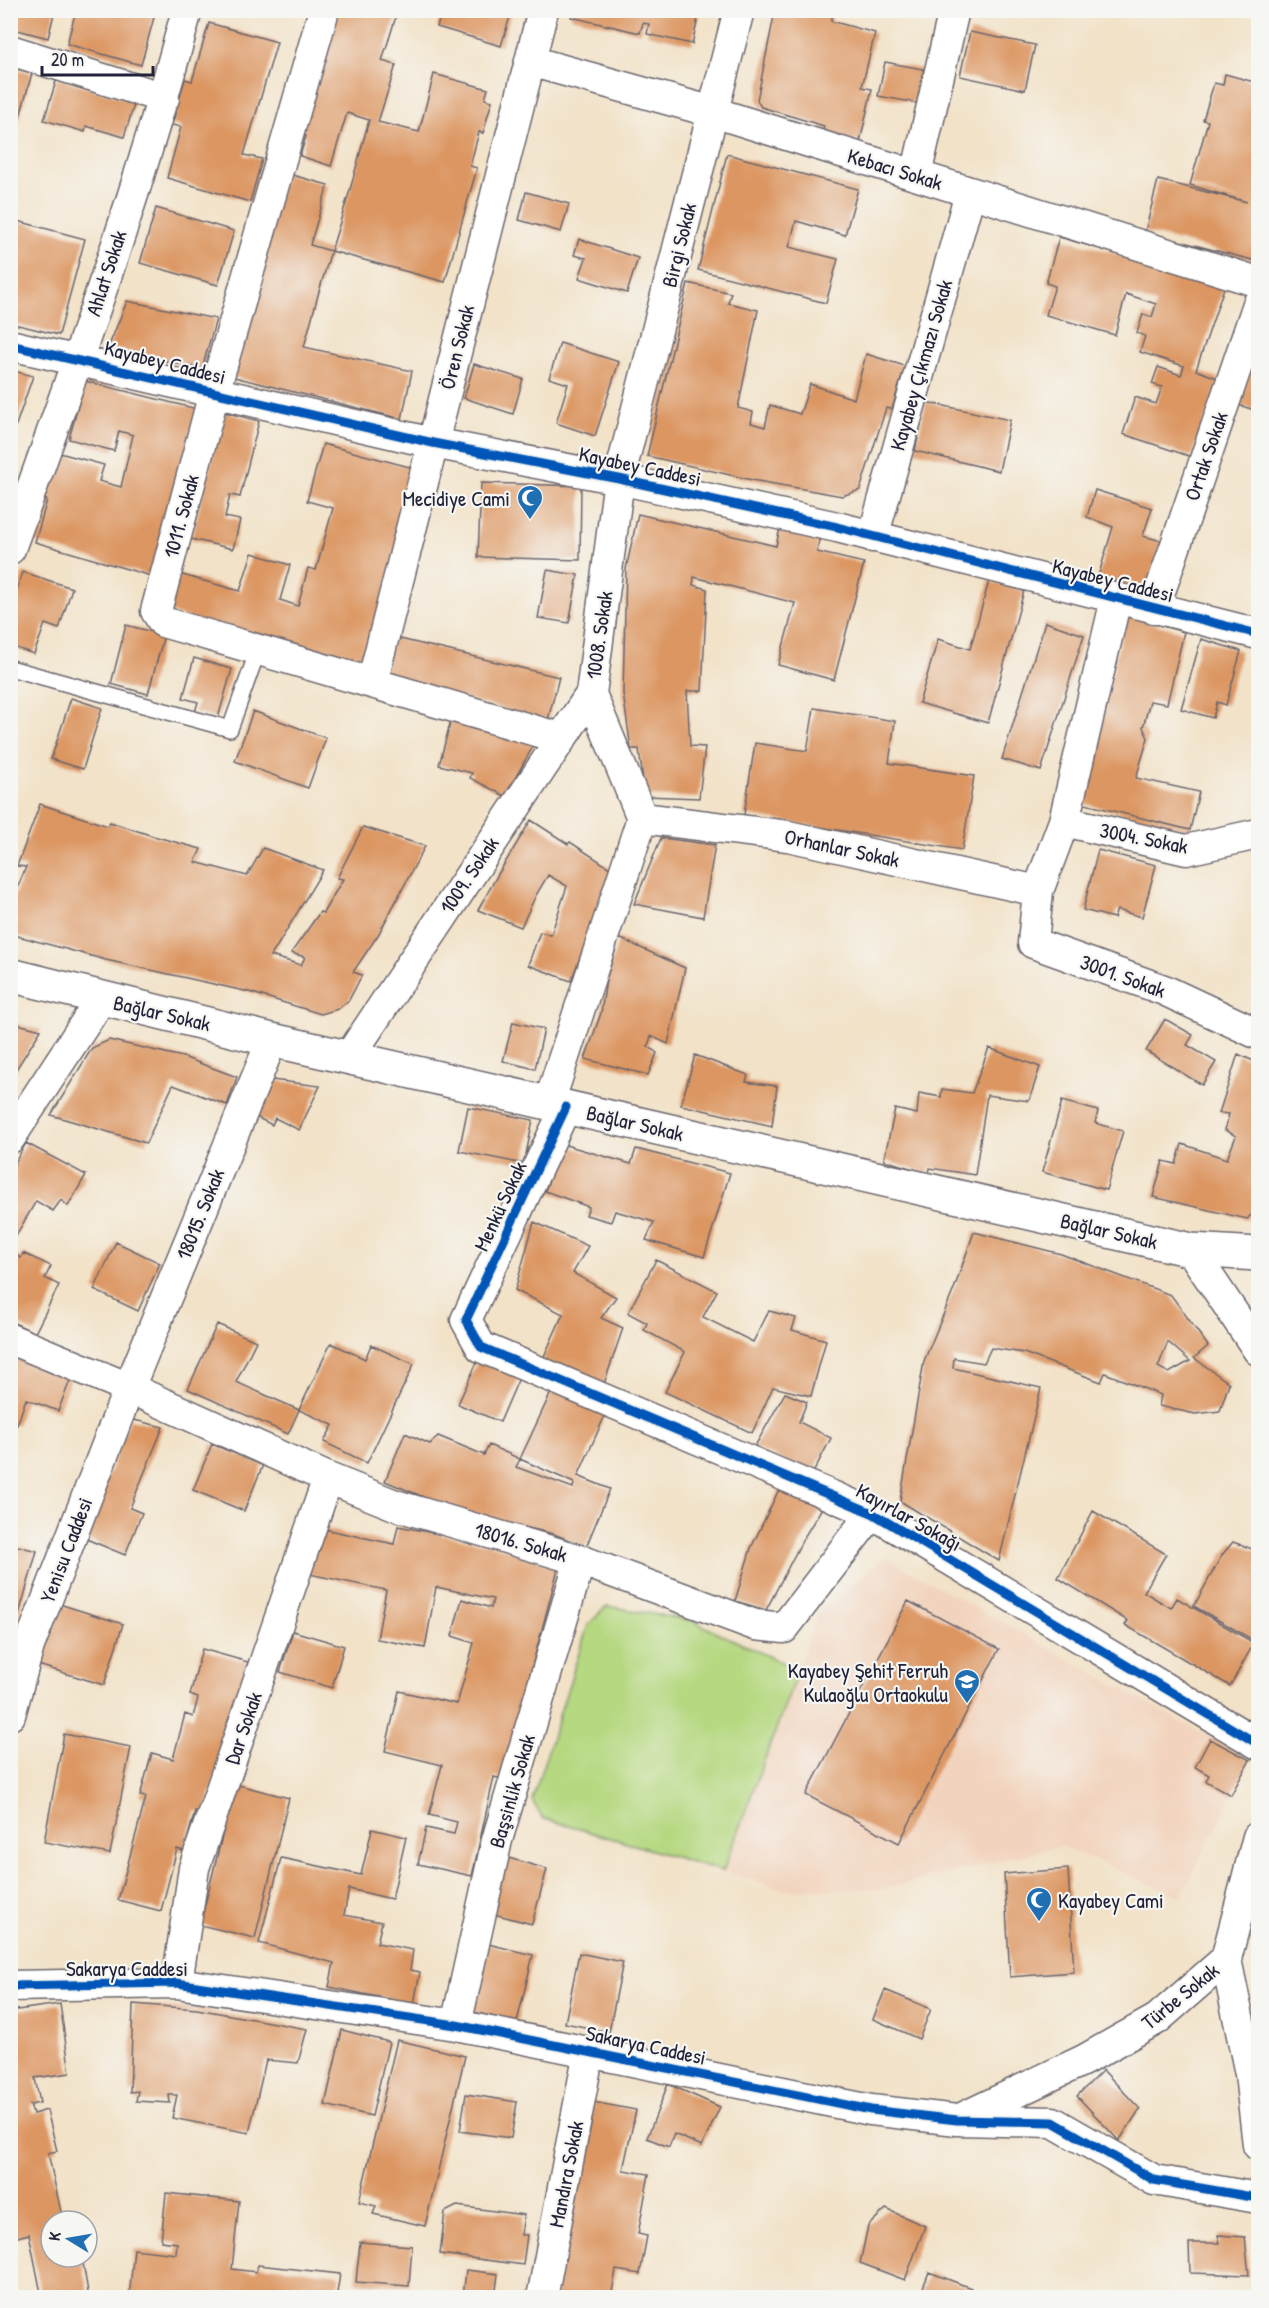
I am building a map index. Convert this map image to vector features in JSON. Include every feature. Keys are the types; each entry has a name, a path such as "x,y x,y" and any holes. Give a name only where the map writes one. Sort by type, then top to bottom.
{"main road":[{"name":"Bağlar Sokak","path":"10,975 272,1040 1191,1250 1258,1254"}],"street":[{"name":"Ahlat Sokak","path":"10,549 78,359 164,98 187,10"},
{"name":"1011. Sokak","path":"324,10 214,393 156,611 163,622 560,738"},
{"name":"Ören Sokak","path":"372,683 543,10"},
{"name":"Birgi Sokak","path":"619,479 739,10"},
{"path":"916,175 954,10"},
{"path":"10,50 164,98"},
{"name":"Kebacı Sokak","path":"530,61 713,112 1258,282"},
{"name":"Kayabey Çıkmazı Sokak","path":"873,537 970,192"},
{"name":"Ortak Sokak","path":"1154,609 1258,304"},
{"name":"Kayabey Caddesi","path":"10,345 433,443 619,479 873,537 1258,634"},
{"name":"1008. Sokak","path":"619,479 591,694 642,818"},
{"path":"1038,891 1064,821 1116,599"},
{"name":"1009. Sokak","path":"349,1057 591,694"},
{"path":"558,1105 642,818"},
{"name":"Orhanlar Sokak","path":"642,818 788,836 1038,891"},
{"name":"3004. Sokak","path":"1064,821 1186,850 1258,834"},
{"name":"3001. Sokak","path":"1038,891 1033,943 1164,990 1258,1034"},
{"path":"10,1138 101,999"},
{"name":"18015. Sokak","path":"129,1388 272,1040"},
{"name":"Menkü Sokak","path":"466,1320 558,1105"},
{"path":"1191,1250 1258,1350"},
{"name":"Kayırlar Sokağı","path":"466,1320 481,1347 872,1513 1258,1744"},
{"name":"18016. Sokak","path":"10,1339 129,1388 328,1478 395,1505 580,1560 755,1625 784,1628 872,1513"},
{"name":"Yenisu Caddesi","path":"10,1715 28,1646 129,1388"},
{"name":"Dar Sokak","path":"177,1983 194,1868 328,1478"},
{"name":"Başsinlik Sokak","path":"456,2025 497,1840 580,1560"},
{"name":"Türbe Sokak","path":"957,2120 1084,2060 1157,2019 1226,1959 1258,1837"},
{"path":"1226,1959 1254,2075 1258,2145"},
{"name":"Sakarya Caddesi","path":"10,1986 177,1983 456,2025 871,2110 957,2120 1053,2122 1154,2181 1258,2198"},
{"name":"Mandıra Sokak","path":"542,2298 589,2051"}],"lane":[{"path":"10,668 230,729 258,650"}],"shaded area":[{"name":"Kayabey Şehit Ferruh Kulaoğlu Ortaokulu","path":"885,1557 1250,1760 1181,1897 1061,1846 883,1889 786,1890 723,1871 818,1613"}],"green space":[{"path":"607,1606 693,1621 798,1670 723,1871 542,1818 532,1800 588,1625"}],"building":[{"path":"10,10 55,10 48,38 10,28"},
{"path":"76,10 156,10 141,65 67,44"},
{"path":"335,10 398,10 382,61 396,65 378,122 419,132 434,74 488,89 485,99 492,101 483,133 479,132 470,166 477,168 445,282 331,251 369,120 347,113 331,166 300,156 306,136 296,133"},
{"path":"442,10 512,10 501,46 437,27"},
{"path":"573,10 700,10 692,44 647,34 649,24 643,23 640,33 571,17"},
{"path":"834,10 831,21 875,33 862,87 872,89 860,142 822,134 824,126 761,107 757,100 775,11"},
{"path":"209,23 277,42 244,155 262,159 250,202 167,178 181,127 172,125 185,79 192,81"},
{"path":"970,32 1035,45 1025,90 960,76"},
{"path":"885,62 928,70 922,104 878,96"},
{"path":"10,67 32,73 19,120 10,118"},
{"path":"1225,74 1258,83 1258,251 1256,261 1145,232 1158,180 1247,202 1190,185 1208,121 1203,120 1214,83 1223,85"},
{"path":"57,78 135,102 124,137 86,126 85,132 44,120"},
{"path":"727,154 858,189 845,235 796,221 789,247 838,259 826,303 698,270"},
{"path":"285,173 328,185 310,245 331,251 304,347 412,371 402,419 230,376"},
{"path":"526,192 569,204 561,232 519,220"},
{"path":"156,208 234,231 218,285 140,263"},
{"path":"10,219 85,239 59,335 10,323"},
{"path":"1059,237 1225,285 1196,370 1220,379 1192,457 1123,434 1135,397 1156,404 1162,387 1152,384 1158,367 1181,375 1184,366 1140,352 1145,336 1137,333 1143,314 1152,317 1156,304 1126,294 1115,335 1046,315 1055,286 1046,283"},
{"path":"579,239 638,258 627,293 579,278 586,258 574,255"},
{"path":"688,283 731,293 728,303 758,310 738,408 753,412 751,423 765,427 770,405 800,414 810,384 854,399 866,354 905,366 892,409 886,408 860,490 842,496 752,480 647,456"},
{"path":"127,301 216,319 202,369 108,348"},
{"path":"560,343 619,362 595,436 556,423 568,384 549,378"},
{"path":"1258,346 1258,411 1238,405"},
{"path":"474,364 523,379 513,414 464,398"},
{"path":"10,370 33,376 16,425 10,423"},
{"path":"85,381 197,409 151,576 35,542 47,500 43,499 56,452 104,465 99,481 121,487 133,435 119,431 114,451 69,439"},
{"path":"926,402 1010,420 999,471 915,451"},
{"path":"224,412 259,421 240,497 230,495 225,517 240,520 233,549 191,539"},
{"path":"323,444 417,469 365,668 168,612 179,574 240,591 252,553 290,565 280,600 298,606 308,568 316,570 333,508 307,501"},
{"name":"Mecidiye Cami","path":"481,483 581,486 580,560 478,557"},
{"path":"1095,490 1152,508 1143,536 1162,541 1147,591 1098,577 1113,527 1087,517"},
{"path":"638,514 776,546 780,528 820,536 817,552 864,563 834,680 778,665 795,603 694,577 693,585 707,589 702,691 687,691 690,746 705,747 699,798 645,796 639,749 631,749 623,693 626,569"},
{"path":"547,570 578,575 569,623 538,618"},
{"path":"23,572 72,588 59,629 45,624 34,654 10,646 10,609"},
{"path":"989,581 1024,591 988,723 919,703 938,639 970,649"},
{"path":"1126,616 1184,632 1167,704 1150,701 1143,727 1148,738 1136,778 1199,792 1190,830 1081,803"},
{"path":"1045,622 1084,635 1041,771 1002,759"},
{"path":"126,625 164,635 148,694 111,684"},
{"path":"392,637 559,677 548,720 381,679"},
{"path":"1201,639 1241,651 1226,705 1217,702 1213,718 1181,709"},
{"path":"194,658 232,669 218,718 195,712 198,702 183,698"},
{"path":"71,698 102,708 83,769 51,759"},
{"path":"814,708 895,721 889,763 974,776 962,850 744,815 755,743 807,751"},
{"path":"253,711 326,738 308,788 235,761"},
{"path":"451,720 536,741 505,796 470,778 472,773 439,765"},
{"path":"40,804 108,826 110,822 201,849 195,862 247,876 263,848 323,870 271,956 301,965 305,957 291,953 320,912 323,913 343,879 337,878 363,827 425,846 378,935 353,972 362,975 349,1000 338,1009 321,1014 249,992 106,960 10,934 10,906 26,867 17,866"},
{"path":"531,820 613,870 571,981 528,965 540,932 551,935 567,886 548,875 521,927 478,910"},
{"path":"661,838 715,845 703,917 634,904"},
{"path":"1098,850 1156,865 1142,917 1117,910 1114,918 1083,910"},
{"path":"619,938 685,968 668,1044 651,1036 648,1046 657,1053 648,1075 585,1059 601,1013 606,980"},
{"path":"1165,1019 1193,1035 1187,1045 1216,1062 1202,1085 1146,1051"},
{"path":"10,1022 41,1030 10,1079"},
{"path":"513,1022 544,1029 535,1069 503,1061"},
{"path":"109,1040 183,1057 237,1077 227,1105 173,1085 146,1143 51,1115 92,1048"},
{"path":"989,1048 1040,1067 1029,1101 987,1095 975,1175 930,1168 929,1174 884,1160 895,1109 917,1114 919,1093 941,1097 942,1089 972,1093"},
{"path":"1238,1054 1258,1063 1258,1201 1255,1211 1247,1219 1153,1197 1163,1161 1176,1164 1182,1144 1227,1159 1236,1136 1225,1130 1229,1114 1219,1113"},
{"path":"695,1055 748,1075 746,1082 777,1086 772,1126 681,1105"},
{"path":"272,1080 320,1086 299,1130 275,1118 272,1125 256,1117"},
{"path":"1062,1101 1098,1111 1095,1123 1123,1131 1106,1190 1042,1172"},
{"path":"468,1107 533,1120 524,1164 459,1151"},
{"path":"26,1143 86,1175 68,1206 61,1200 53,1211 36,1201 10,1246 10,1172"},
{"path":"562,1144 631,1164 636,1149 730,1173 704,1257 646,1240 654,1222 615,1211 611,1222 586,1215 589,1207 545,1191"},
{"path":"534,1222 588,1246 573,1273 616,1297 601,1318 623,1328 603,1387 541,1363 563,1314 515,1290"},
{"path":"974,1232 1061,1254 1171,1295 1208,1346 1194,1358 1229,1383 1220,1411 1195,1414 1159,1406 1161,1395 1105,1373 1101,1382 1024,1353 991,1348 984,1363 954,1358 953,1368 1041,1388 999,1561 900,1501 924,1361 954,1289","holes":["1168,1342 1190,1361 1169,1373 1158,1367"]},
{"path":"116,1242 160,1263 138,1311 94,1290"},
{"path":"10,1253 21,1258 23,1253 51,1266 45,1278 59,1285 35,1333 10,1321"},
{"path":"656,1260 717,1291 703,1317 753,1342 769,1311 796,1318 792,1330 826,1340 811,1396 773,1387 752,1433 665,1392 685,1352 644,1330 647,1323 628,1313"},
{"path":"217,1324 256,1341 236,1382 299,1410 288,1434 188,1389"},
{"path":"331,1343 365,1359 371,1345 414,1364 367,1463 324,1442 333,1425 299,1410"},
{"path":"10,1355 71,1378 58,1411 26,1399 17,1425 10,1423"},
{"path":"478,1360 519,1378 500,1422 458,1404"},
{"path":"553,1388 606,1413 578,1476 610,1489 586,1547 554,1534 460,1512 385,1481 405,1433 430,1444 438,1436 484,1455 489,1445 520,1459","holes":["520,1459 574,1483 573,1488 516,1467"]},
{"path":"785,1393 807,1402 799,1422 831,1438 813,1473 754,1448"},
{"path":"130,1419 163,1427 130,1508 142,1513 125,1555 84,1538"},
{"path":"212,1444 263,1465 244,1511 193,1490"},
{"path":"781,1485 822,1508 766,1610 735,1601 751,1548"},
{"path":"1093,1511 1166,1554 1144,1592 1171,1608 1177,1598 1254,1643 1230,1686 1125,1625 1128,1621 1058,1578"},
{"path":"398,1526 488,1544 528,1555 558,1569 502,1779 494,1777 472,1876 418,1864 426,1828 454,1834 457,1822 429,1815 442,1765 385,1751 399,1691 457,1704 474,1643 452,1636 462,1599 491,1608 493,1599 436,1587 425,1648 377,1639 386,1590 309,1574 319,1528 394,1544"},
{"path":"1233,1542 1258,1551 1258,1643 1194,1606 1222,1555"},
{"path":"10,1544 37,1551 11,1642 10,1642"},
{"path":"908,1601 999,1649 899,1843 806,1795"},
{"path":"56,1603 123,1624 104,1685 38,1665"},
{"path":"293,1631 344,1646 332,1688 280,1672"},
{"path":"202,1649 248,1662 205,1814 195,1811 184,1851 177,1849 161,1911 118,1900 146,1797 140,1796 152,1753 173,1759 185,1714 193,1717 198,1698 190,1695"},
{"path":"64,1734 131,1747 110,1854 44,1842"},
{"path":"1210,1739 1250,1760 1231,1795 1206,1781 1209,1775 1195,1767"},
{"path":"235,1784 289,1798 255,1938 200,1925"},
{"path":"372,1829 406,1837 392,1899 349,1889 344,1915 382,1922 377,1943 413,1950 410,1970 420,1972 414,2004 329,1987 334,1963 259,1943 281,1858 361,1875"},
{"path":"505,1857 547,1869 532,1924 490,1913"},
{"name":"Kayabey Cami","path":"1068,1869 1074,1972 1010,1977 1004,1874"},
{"path":"484,1943 533,1955 517,2022 468,2011"},
{"path":"579,1953 623,1962 609,2032 565,2023"},
{"path":"885,1990 931,2009 919,2039 873,2019"},
{"path":"60,2004 70,2073 35,2078 40,2103 30,2105 33,2114 47,2110 57,2151 48,2153 60,2209 39,2209 39,2269 84,2269 89,2298 42,2298 29,2234 10,2239 10,2011"},
{"path":"133,2004 197,2009 307,2029 298,2063 266,2060 249,2133 172,2118 177,2095 169,2095 170,2103 136,2101 138,2091 130,2092"},
{"path":"342,2030 389,2042 372,2116 325,2105"},
{"path":"397,2040 465,2056 425,2226 373,2214 376,2206 359,2202"},
{"path":"1103,2070 1140,2109 1119,2141 1077,2096"},
{"path":"668,2084 720,2107 702,2146 674,2134 669,2147 647,2138"},
{"path":"466,2094 517,2102 511,2138 460,2131"},
{"path":"593,2102 636,2110 623,2170 649,2174 638,2234 647,2236 640,2274 616,2270 611,2298 555,2298"},
{"path":"166,2193 239,2201 232,2269 256,2272 258,2265 340,2274 337,2293 366,2298 129,2298 134,2249 176,2254 177,2243 161,2241"},
{"path":"457,2206 524,2215 521,2235 527,2235 523,2265 440,2254 445,2212"},
{"path":"886,2209 925,2226 905,2280 860,2263 868,2226"},
{"path":"1218,2235 1245,2237 1249,2275 1190,2273 1189,2243 1220,2243"},
{"path":"360,2242 412,2246 409,2286 356,2282"},
{"path":"466,2270 498,2274 495,2298 463,2298"},
{"path":"929,2272 971,2288 967,2298 919,2298"}],"cycle path":[{"path":"10,345 433,443 619,479 837,527 1258,634"},
{"path":"566,1107 466,1320 481,1347 872,1513 1258,1744"},
{"path":"10,1986 177,1983 456,2025 871,2110 957,2120 1053,2122 1154,2180 1258,2198"}],"place":[{"name":"Mecidiye Cami","path":"530,521"},
{"name":"Kayabey Şehit Ferruh Kulaoğlu Ortaokulu","path":"967,1705"},
{"name":"Kayabey Cami","path":"1039,1923"}]}
